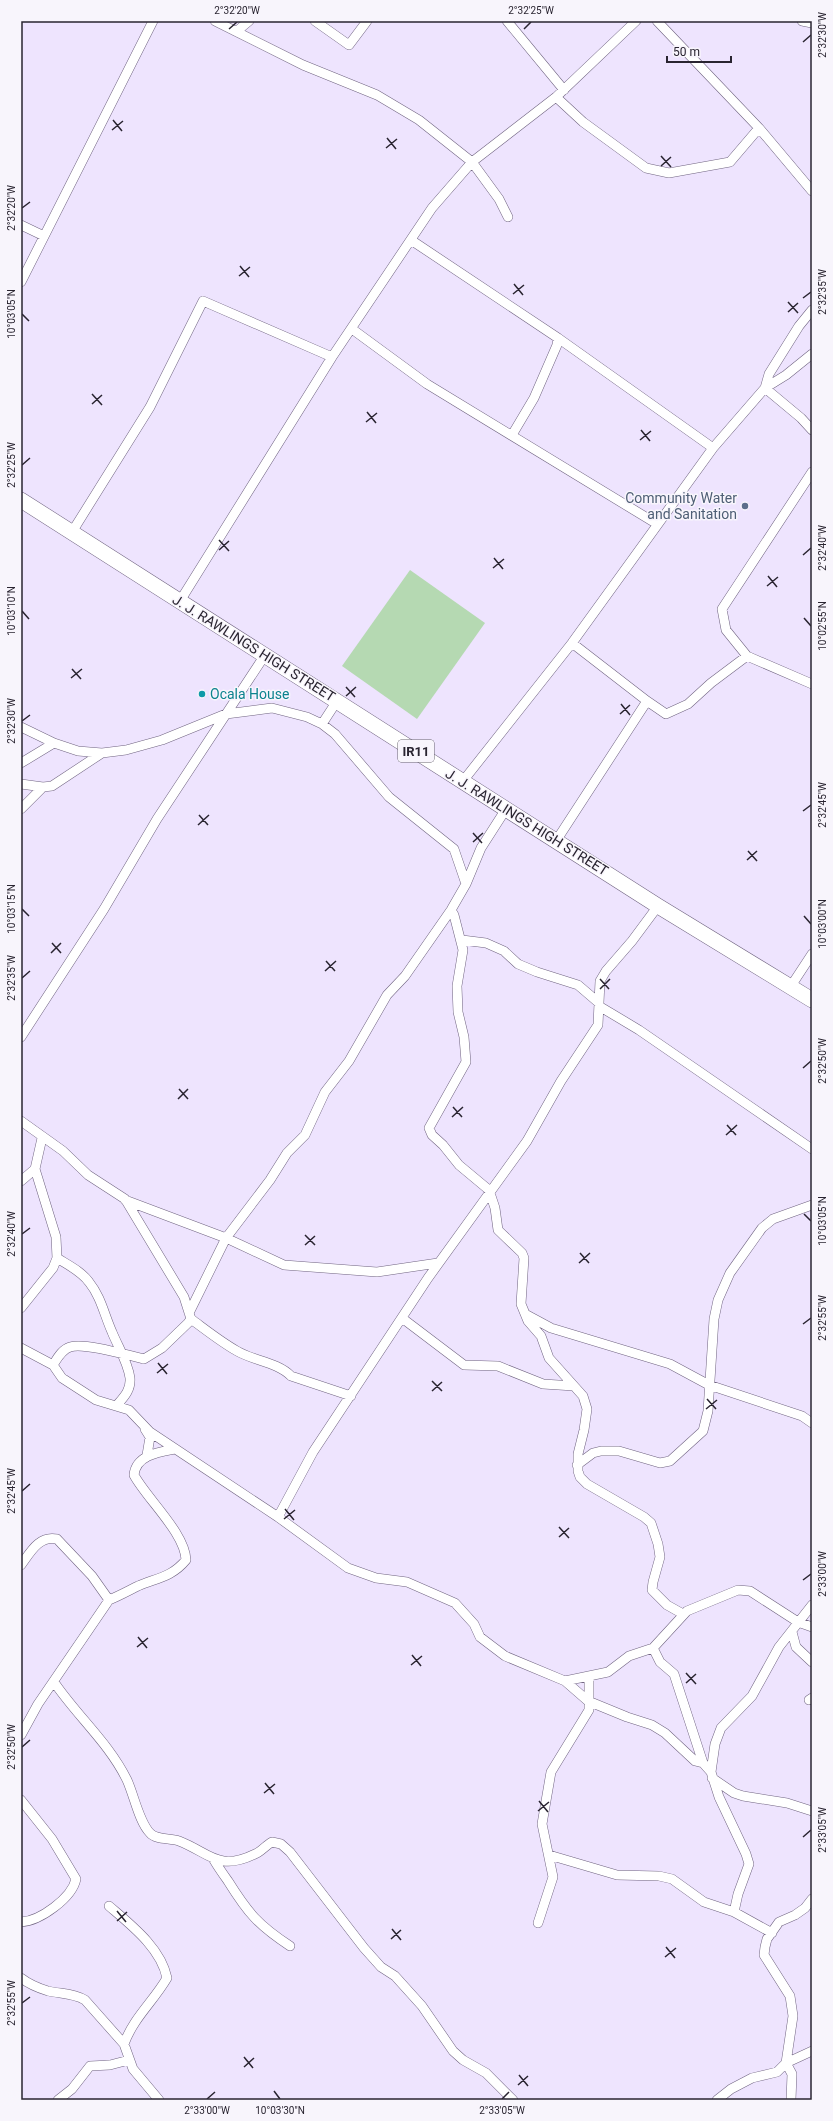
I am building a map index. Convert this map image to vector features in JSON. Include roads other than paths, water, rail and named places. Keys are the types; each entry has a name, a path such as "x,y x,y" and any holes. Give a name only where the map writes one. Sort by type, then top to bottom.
{"main road":[{"name":"J. J. RAWLINGS HIGH STREET","path":"21,500 658,906 812,1000"}],"street":[{"path":"21,282 153,21"},
{"path":"214,21 237,31 303,65 377,95 419,120 472,162 498,199 508,217"},
{"path":"237,31 249,21"},
{"path":"315,21 349,45 367,21"},
{"path":"507,21 564,90"},
{"path":"180,602 332,357 411,240 447,190 472,162 556,97 636,21"},
{"path":"657,21 759,128 812,191"},
{"path":"802,21 812,23"},
{"path":"556,97 583,122 646,168 669,173 730,162 759,128"},
{"path":"21,225 44,236"},
{"path":"411,240 558,338 712,448"},
{"path":"72,532 150,407 203,301 332,357"},
{"path":"765,388 769,374 799,326 812,310"},
{"path":"352,329 427,384 657,524"},
{"path":"512,435 540,387 557,345 558,338"},
{"path":"462,781 572,644 712,448 765,388 786,375 812,354"},
{"path":"765,388 801,418 812,430"},
{"path":"812,472 722,609 726,630 747,656 812,684"},
{"path":"572,644 666,714 688,704 711,682 747,656"},
{"path":"21,1037 104,909 157,819 265,655"},
{"path":"322,724 336,701"},
{"path":"556,841 647,701"},
{"path":"21,728 54,743 78,751 102,753 126,750 162,740 226,714 272,708 307,717 322,724 335,734 389,797 419,819 454,849 466,884"},
{"path":"21,763 54,743"},
{"path":"21,784 43,787 52,786 102,753"},
{"path":"21,809 43,787"},
{"path":"53,1365 61,1352 69,1347 86,1345 144,1359 162,1348 188,1324 190,1316 226,1238 270,1180 287,1153 305,1135 325,1092 348,1061 387,995 405,976 451,910 466,884 481,848 506,809"},
{"path":"278,1517 313,1452 438,1263 527,1141 560,1081 590,1039 598,1025 600,981 606,971 632,941 658,906"},
{"path":"451,910 454,915 464,950 457,986 458,1012 464,1037 466,1062 429,1128 432,1135 443,1145 459,1165 490,1190 495,1208 496,1226 520,1250 524,1258 521,1288 522,1304 525,1314 528,1321 541,1336 549,1358 583,1396 587,1409 577,1465 580,1477 587,1484 644,1517 651,1523 658,1544 660,1557 652,1590 667,1605 683,1614"},
{"path":"462,940 486,943 504,951 518,964 537,972 578,985 599,1005 639,1030 812,1149"},
{"path":"791,986 812,954"},
{"path":"21,1121 42,1138 63,1151 88,1175 125,1199 226,1238 284,1264 377,1272 438,1263"},
{"path":"21,1308 53,1268 57,1258 56,1237 35,1169 42,1138"},
{"path":"21,1181 35,1169"},
{"path":"125,1199 184,1297 190,1316 237,1351 250,1358 276,1366 291,1376 351,1396"},
{"path":"577,1465 593,1453 601,1451 619,1451 660,1463 670,1461 703,1431 708,1411 714,1319 718,1300 730,1273 754,1240 773,1219 812,1205"},
{"path":"57,1258 80,1272 89,1281 103,1303 105,1316 126,1364 130,1380 127,1394 117,1405"},
{"path":"525,1314 551,1328 670,1364 709,1385 802,1416 812,1423"},
{"path":"402,1318 461,1363 502,1367 543,1384 574,1386"},
{"path":"21,1348 53,1365 62,1378 96,1400 130,1410 144,1426 175,1449 278,1517 348,1568 376,1578 408,1582 455,1603 474,1624 480,1637 505,1656 565,1681 588,1701 627,1717 652,1725 665,1733 695,1761 703,1763"},
{"path":"21,1735 38,1704 109,1600 139,1586 168,1576 178,1569 186,1560 186,1552 134,1475 137,1468 147,1455 150,1437 144,1426"},
{"path":"581,1442 593,1453"},
{"path":"147,1455 175,1449"},
{"path":"21,1565 40,1542 45,1539 57,1540 92,1576 109,1600"},
{"path":"565,1681 608,1672 630,1656 653,1648 683,1614 722,1596 743,1590 750,1590 798,1622 812,1628"},
{"path":"734,1912 738,1894 749,1864 728,1814 719,1797 712,1775 715,1744 721,1728 752,1696 779,1647 812,1605"},
{"path":"792,1632 796,1647 812,1662"},
{"path":"653,1648 660,1662 674,1674 703,1763 712,1775 734,1793 743,1796 787,1803 812,1811"},
{"path":"538,1923 552,1884 553,1877 542,1824 550,1772 589,1710 589,1676"},
{"path":"54,1682 67,1701 85,1720 117,1763 127,1780 143,1824 150,1834 187,1844 214,1860 231,1862 256,1854 272,1842 281,1844 290,1852 364,1948 381,1967 395,1976 422,2006 453,2051 463,2060 486,2073 513,2100"},
{"path":"21,1800 52,1839 76,1879 73,1887 53,1908 30,1922 21,1922"},
{"path":"549,1855 616,1875 659,1876 672,1879 704,1902 734,1912 772,1933"},
{"path":"214,1860 242,1904 254,1919 263,1928 290,1946"},
{"path":"790,2100 792,2074 786,2063 793,2016 790,1996 764,1955 767,1939 779,1922 800,1911 812,1899"},
{"path":"109,1906 152,1948 164,1964 167,1978 160,1990 144,2007 130,2028 124,2044"},
{"path":"21,1978 31,1985 47,1990 77,1995 85,2000 124,2044 133,2069 156,2099"},
{"path":"717,2100 731,2088 752,2078 777,2072 786,2063 812,2051"},
{"path":"58,2100 72,2090 90,2066 110,2065 130,2060"}],"place":[{"name":"Community Water and Sanitation","path":"745,506"},
{"name":"Ocala House","path":"202,694"}]}
